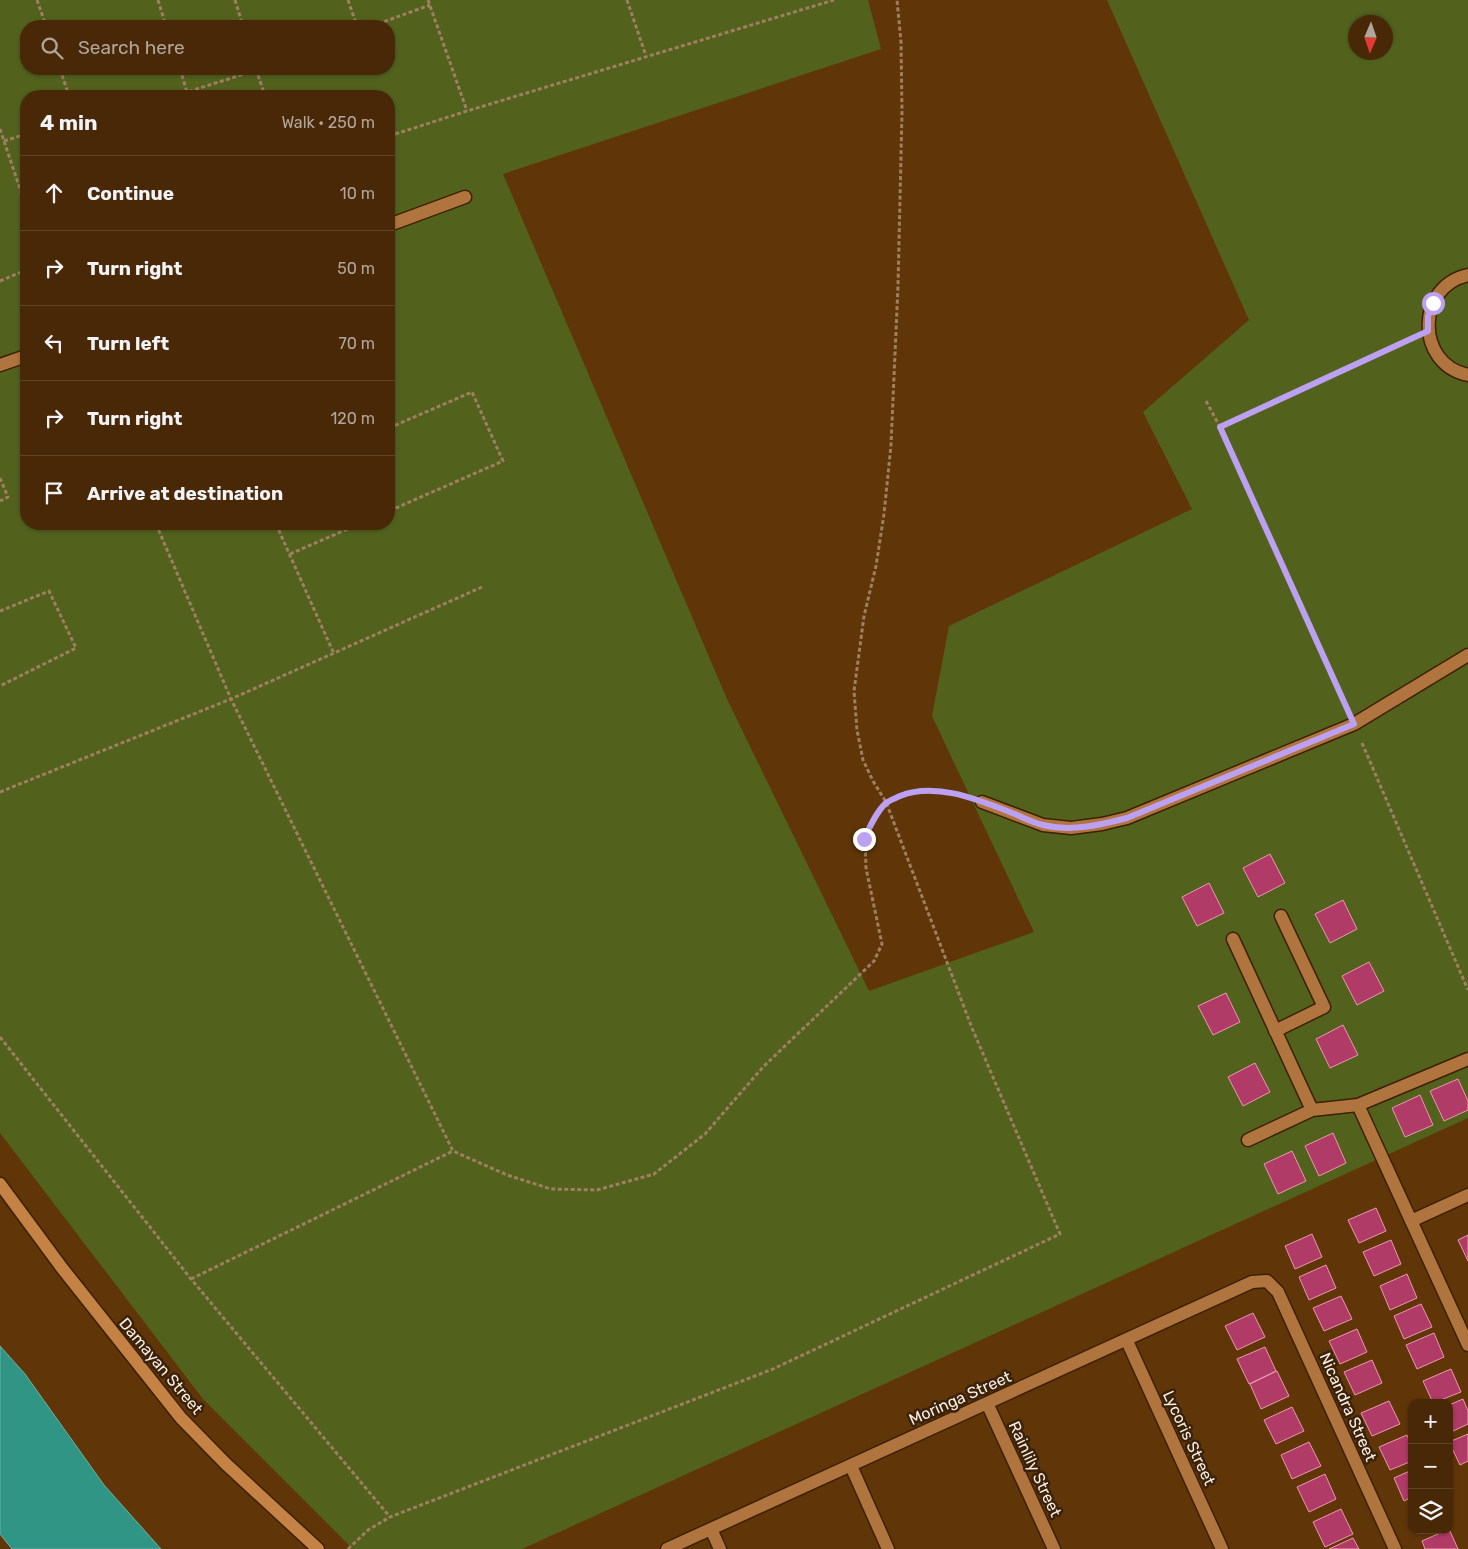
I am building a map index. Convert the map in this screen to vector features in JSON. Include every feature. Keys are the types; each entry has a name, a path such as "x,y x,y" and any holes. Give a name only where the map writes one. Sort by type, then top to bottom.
{"street":[{"path":"395,222 465,197"},
{"path":"1468,276 1452,282 1441,291 1433,303 1428,316 1428,331 1432,345 1439,357 1450,367 1468,375"},
{"path":"0,365 20,358"},
{"path":"982,802 1043,825 1071,828 1102,824 1127,818 1354,724 1468,655"},
{"path":"1275,1031 1324,1007 1281,916"},
{"path":"1233,939 1312,1110"},
{"path":"1248,1140 1312,1110 1358,1105 1468,1059"},
{"path":"1358,1105 1468,1345"},
{"name":"Damayan Street","path":"0,1184 73,1282 181,1418 226,1464 318,1549"},
{"path":"1411,1221 1468,1195"},
{"name":"Moringa Street","path":"667,1549 1127,1341 1252,1282 1267,1281"},
{"name":"Nicandra Street","path":"1267,1281 1278,1292 1395,1549"},
{"name":"Lycoris Street","path":"1127,1341 1222,1549"},
{"name":"Rainlily Street","path":"987,1403 1054,1549"},
{"path":"851,1466 888,1549"},
{"path":"711,1529 720,1549"}],"path":[{"path":"37,0 44,20"},
{"path":"158,0 164,20"},
{"path":"235,0 241,20"},
{"path":"348,0 355,20"},
{"path":"428,0 467,111"},
{"path":"627,0 646,56"},
{"path":"395,134 834,0"},
{"path":"348,1549 368,1530 390,1516 773,1369 1060,1234 972,1028 886,802 863,760 856,730 854,691 864,616 878,557 891,445 902,112 901,42 897,0"},
{"path":"389,20 430,5"},
{"path":"62,75 68,90"},
{"path":"182,75 186,90"},
{"path":"193,90 239,75"},
{"path":"259,75 263,90"},
{"path":"0,129 20,189"},
{"path":"4,141 20,136"},
{"path":"0,281 20,273"},
{"path":"1220,427 1428,331"},
{"path":"395,425 472,392 503,461 395,508"},
{"path":"1206,401 1220,427 1354,724 1468,990"},
{"path":"0,478 8,497 0,501"},
{"path":"159,530 231,699 453,1151 507,1175 552,1190 598,1190 654,1174 705,1134 764,1067 874,961 882,944 866,868 864,839 872,821 886,802 906,794 926,791 947,792 982,802"},
{"path":"279,530 334,654"},
{"path":"290,554 345,530"},
{"path":"0,792 231,699 482,587"},
{"path":"0,611 49,591 76,648 0,686"},
{"path":"0,1037 191,1279 390,1516"},
{"path":"191,1279 453,1151"}],"green space":[{"path":"0,0 868,0 881,49 503,174 727,699 869,991 1034,932 932,716 949,626 1192,509 1143,412 1249,320 1107,0 1468,0 1468,1118 522,1549 353,1549 203,1399 0,1133"}],"water":[{"path":"0,1346 25,1374 104,1485 161,1549 12,1549 0,1534"}],"building":[{"path":"1270,854 1285,883 1258,897 1243,868"},
{"path":"1209,883 1224,913 1197,926 1182,897"},
{"path":"1343,900 1357,929 1330,943 1315,914"},
{"path":"1369,962 1384,991 1357,1005 1342,976"},
{"path":"1226,993 1240,1022 1213,1035 1198,1006"},
{"path":"1343,1025 1358,1055 1330,1068 1316,1039"},
{"path":"1255,1063 1270,1092 1243,1106 1228,1077"},
{"path":"1458,1079 1468,1101 1468,1110 1444,1121 1430,1091"},
{"path":"1420,1095 1433,1125 1405,1137 1392,1108"},
{"path":"1333,1133 1346,1163 1319,1176 1305,1146"},
{"path":"1292,1151 1306,1181 1278,1194 1264,1164"},
{"path":"1376,1208 1386,1231 1359,1243 1348,1220"},
{"path":"1312,1234 1322,1257 1295,1269 1285,1246"},
{"path":"1468,1235 1468,1261 1458,1240"},
{"path":"1391,1240 1401,1264 1374,1276 1363,1252"},
{"path":"1326,1265 1336,1288 1309,1300 1299,1277"},
{"path":"1407,1274 1417,1298 1390,1310 1380,1286"},
{"path":"1341,1296 1352,1319 1324,1331 1313,1308"},
{"path":"1421,1304 1432,1327 1404,1339 1394,1316"},
{"path":"1253,1313 1265,1337 1237,1350 1225,1326"},
{"path":"1357,1329 1367,1352 1340,1364 1329,1341"},
{"path":"1434,1333 1444,1357 1417,1369 1406,1345"},
{"path":"1265,1347 1276,1371 1249,1384 1237,1359"},
{"path":"1372,1360 1382,1383 1355,1395 1344,1372"},
{"path":"1451,1369 1461,1392 1443,1399 1431,1399 1423,1381"},
{"path":"1277,1371 1289,1396 1261,1409 1250,1384"},
{"path":"1463,1399 1468,1411 1468,1424 1453,1431 1453,1403"},
{"path":"1389,1401 1400,1424 1372,1436 1361,1413"},
{"path":"1292,1407 1304,1431 1276,1444 1264,1420"},
{"path":"1468,1434 1468,1461 1460,1465 1453,1450 1453,1440"},
{"path":"1407,1435 1408,1463 1390,1470 1379,1447"},
{"path":"1309,1442 1321,1466 1292,1479 1281,1455"},
{"path":"1408,1472 1408,1499 1404,1501 1394,1478"},
{"path":"1325,1474 1336,1499 1309,1512 1297,1487"},
{"path":"1341,1509 1353,1534 1325,1547 1313,1522"},
{"path":"1438,1534 1451,1534 1458,1549 1425,1549 1422,1541"},
{"path":"1353,1538 1359,1549 1329,1549"}],"route":[{"path":"864,839 872,821 886,802 906,794 926,791 947,792 982,802 1043,825 1071,828 1102,824 1127,818 1354,724 1220,427 1428,331 1428,316 1433,303"}]}
